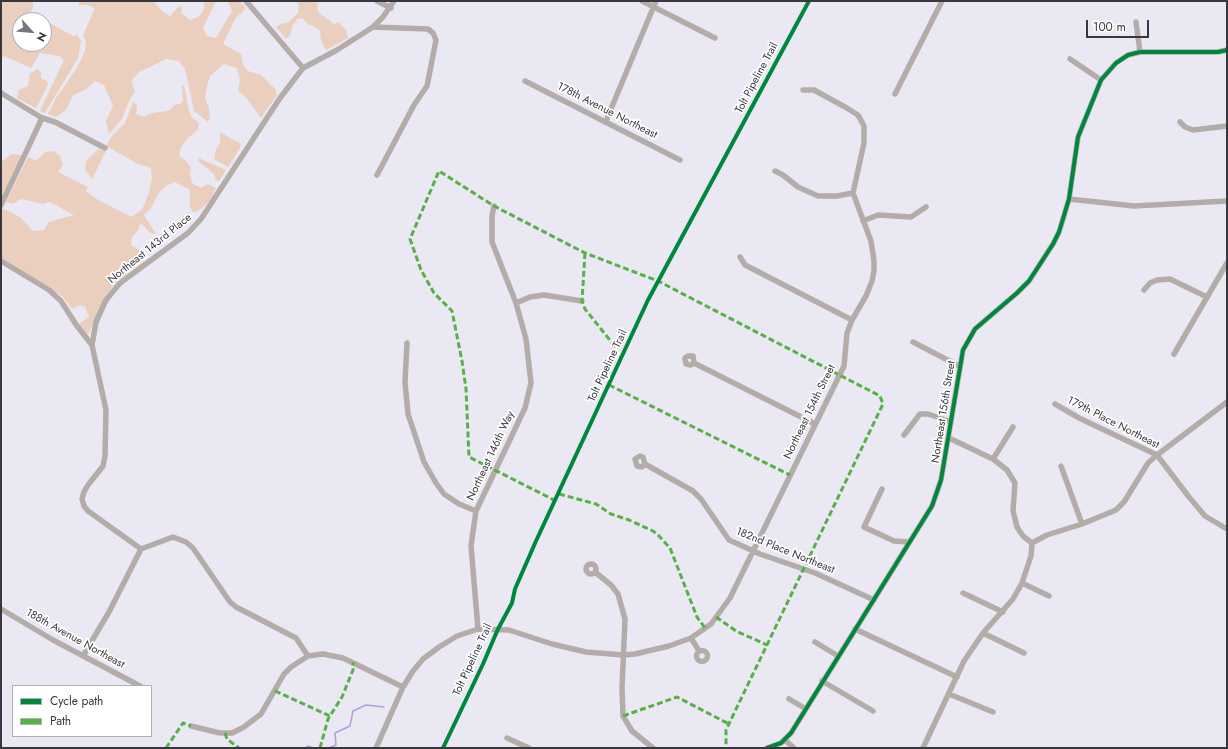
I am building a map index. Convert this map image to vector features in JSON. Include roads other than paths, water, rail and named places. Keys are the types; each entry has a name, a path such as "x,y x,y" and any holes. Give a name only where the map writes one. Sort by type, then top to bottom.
{"street":[{"path":"246,1 303,68"},
{"path":"377,1 391,8"},
{"name":"Northeast 143rd Place","path":"141,549 88,511 84,506 84,492 100,472 105,456 106,410 92,345 96,322 113,291 120,283 188,233 198,223 280,98 303,68 337,50 373,27 391,8 394,1"},
{"path":"642,1 654,4 715,38"},
{"path":"895,94 942,1"},
{"path":"606,121 654,4"},
{"path":"1136,22 1140,52 1211,52 1227,50"},
{"path":"373,27 428,29 433,33 436,40 427,86 414,105 377,175"},
{"name":"Northeast 156th Street","path":"783,741 806,709 909,542 922,524 941,480 949,438 959,366 967,341 975,329 1017,293 1038,267 1059,232 1069,199 1078,137 1101,80 1116,63 1128,55 1140,52"},
{"path":"1070,59 1101,80"},
{"name":"178th Avenue Northeast","path":"525,81 680,160"},
{"path":"775,171 783,175 798,187 818,196 837,196 853,193 864,143 864,126 858,115 845,107 814,90 803,90"},
{"path":"1,93 42,118 55,122 106,148"},
{"path":"1,205 42,118"},
{"path":"1180,122 1185,127 1193,130 1227,126"},
{"name":"Northeast 154th Street","path":"478,629 509,630 552,644 586,652 624,655 652,651 691,638 711,624 730,598 844,366 847,333 852,320 866,296 874,271 871,241 853,193"},
{"path":"1069,199 1134,206 1227,201"},
{"name":"Northeast 146th Way","path":"478,629 471,546 476,511 525,408 531,383 529,355 516,303 492,242 492,216 494,206"},
{"path":"863,221 878,215 911,217 926,207"},
{"path":"740,257 746,265 852,320"},
{"path":"1,261 49,290 61,301 76,326 92,345"},
{"path":"1174,354 1227,263"},
{"path":"1144,290 1150,283 1157,280 1170,279 1207,297"},
{"path":"516,303 530,297 544,295 582,302"},
{"path":"914,342 959,366"},
{"path":"407,343 405,382 408,414 424,462 444,494 459,504 476,511"},
{"path":"694,363 815,424"},
{"path":"1032,543 1046,534 1082,524 1116,510 1124,502 1148,463 1227,402"},
{"name":"179th Place Northeast","path":"1055,404 1079,418 1157,455 1205,516 1227,529"},
{"path":"904,435 920,414 928,414 951,422"},
{"path":"993,459 1013,427"},
{"path":"949,438 993,459 1012,476 1016,491 1014,519 1023,536 1032,543"},
{"name":"182nd Place Northeast","path":"645,464 693,491 701,499 724,536 752,551 815,573 874,600"},
{"path":"1061,466 1082,524"},
{"path":"882,489 864,527 894,541 909,542"},
{"path":"83,656 109,612 141,549 173,538 186,542 193,548 230,602 236,608 296,638 308,656"},
{"path":"924,748 956,677 972,648 983,633 1003,612 1022,583 1031,556 1032,543"},
{"path":"595,572 611,585 618,594 624,619 622,688 623,716 632,731 653,748"},
{"path":"1022,583 1049,596"},
{"path":"962,593 1003,612"},
{"name":"188th Avenue Northeast","path":"1,609 83,656 138,685"},
{"path":"376,748 403,687 413,671 427,656 456,636 478,629"},
{"path":"855,629 956,677"},
{"path":"983,633 1024,653"},
{"path":"691,638 699,651"},
{"path":"815,642 838,656"},
{"path":"191,726 207,731 232,732 244,727 261,714 284,674 297,662 308,656 323,654 343,658 403,687"},
{"path":"822,681 873,711"},
{"path":"949,694 993,712"},
{"path":"789,699 806,709"},
{"path":"507,738 529,748"},
{"path":"767,748 783,741 794,748"}],"waterway":[{"path":"329,748 336,745 335,733 350,726 353,711 366,705 384,707"},
{"path":"305,748 308,746 313,748"}]}
